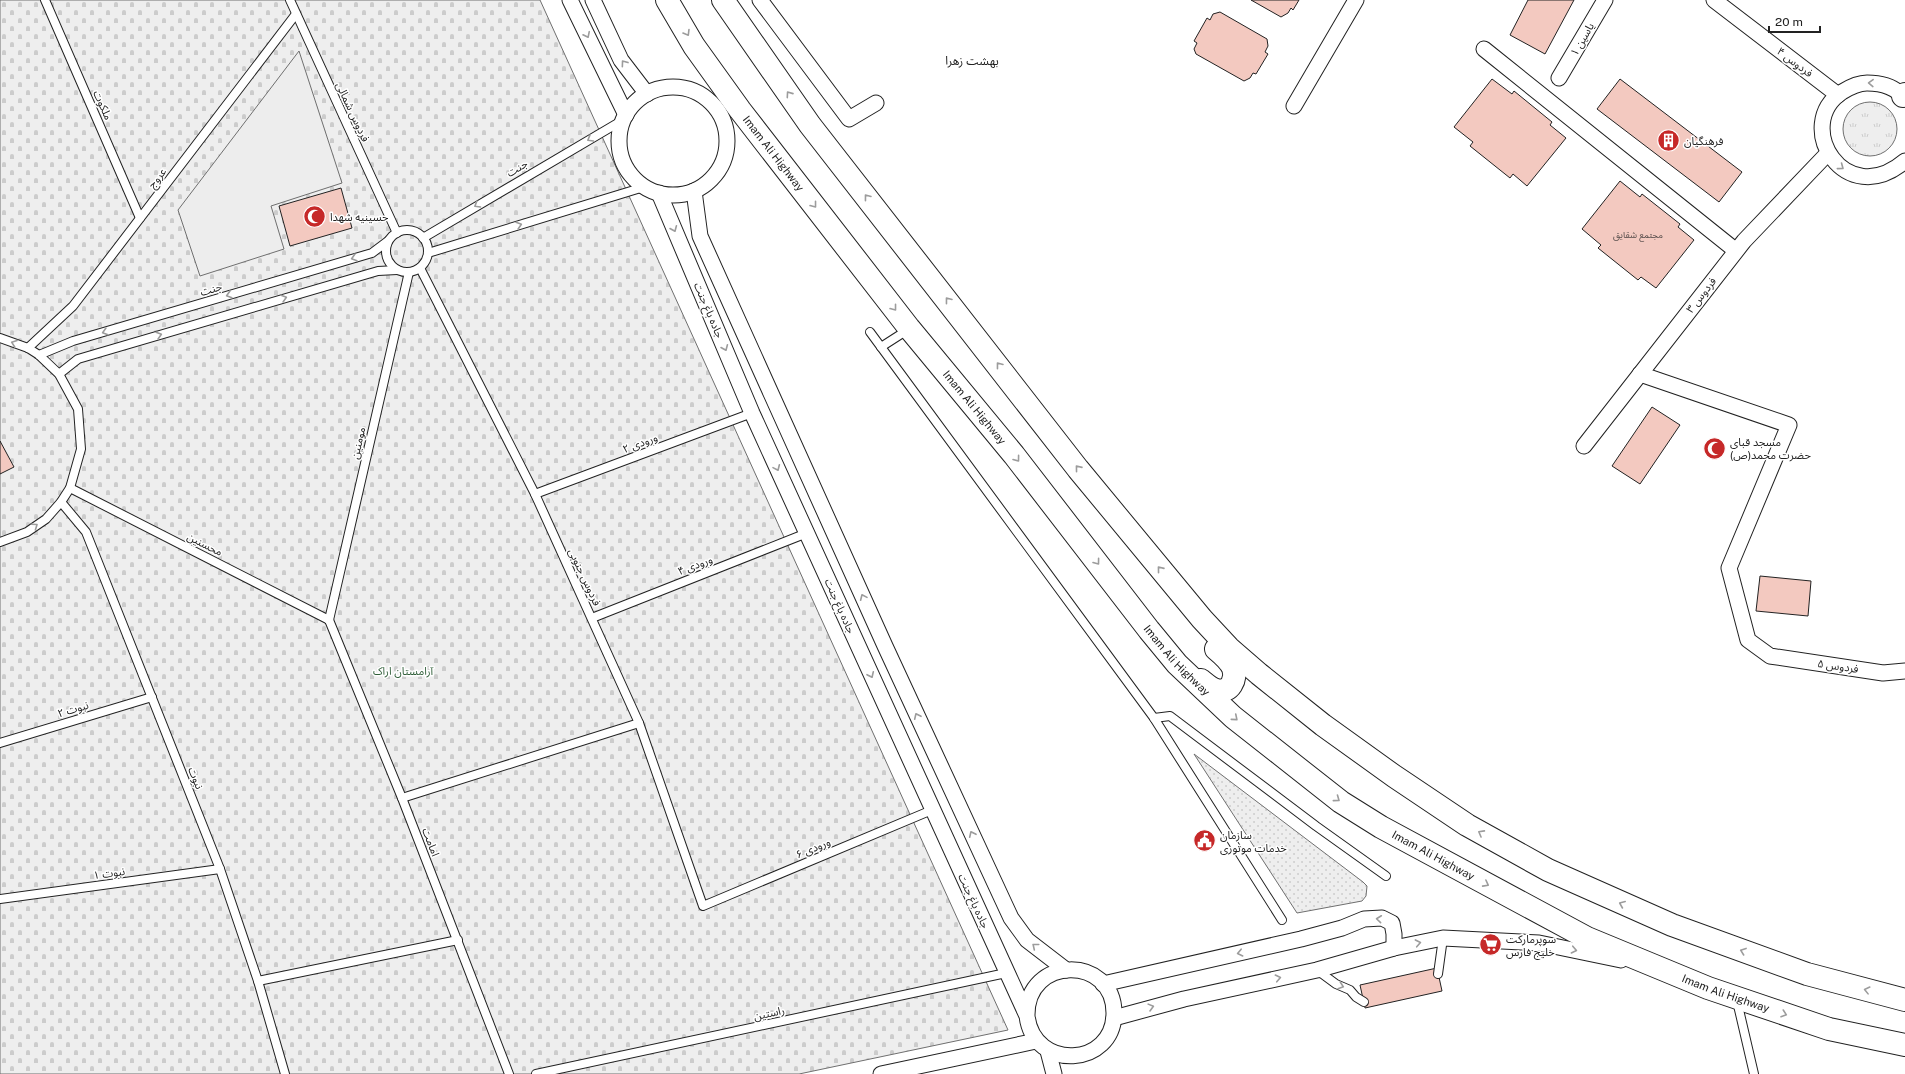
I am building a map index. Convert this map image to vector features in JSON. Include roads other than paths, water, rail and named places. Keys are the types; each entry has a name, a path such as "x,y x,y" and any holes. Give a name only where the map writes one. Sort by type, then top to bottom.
{"highway":[{"name":"Imam Ali Highway","path":"667,0 694,46 740,110 910,328 1014,456 1177,664 1233,717 1341,802 1408,843 1587,938 1736,997 1829,1029 1905,1045"},
{"path":"723,0 810,125 1078,469 1111,506 1185,599 1228,648 1286,696 1394,776 1467,825 1541,867 1607,898 1720,942 1808,974 1905,1000"},
{"path":"1149,630 1165,643 1211,688 1220,691 1229,688 1234,681 1233,667 1208,640 1197,624 1185,599"}],"street":[{"path":"570,0 625,117"},
{"path":"594,0 621,60 647,94"},
{"path":"760,0 849,119 876,103"},
{"path":"1294,106 1356,0"},
{"name":"یاسین ۱","path":"1559,78 1605,0"},
{"name":"فردوس ۴","path":"1714,0 1838,95"},
{"path":"1484,49 1736,250"},
{"path":"1904,96 1891,88 1878,83 1864,83 1850,87 1838,95 1828,107 1823,122 1823,138 1828,153 1838,165 1850,173 1865,177 1880,176 1894,170 1905,161"},
{"path":"667,87 687,89 696,92 709,101 722,117 727,142 722,162 711,179 694,191 674,195 659,193 644,187 633,177 622,160 619,140 625,117 635,103 647,94 667,87"},
{"name":"فردوس ۳","path":"1584,446 1736,250 1828,153"},
{"name":"جاده باغ جنت","path":"694,191 700,236 885,646 1011,918 1027,940 1066,970"},
{"name":"جاده باغ جنت","path":"659,193 752,413 1006,973 1027,1016"},
{"name":"فردوس ۵","path":"1640,374 1789,425 1729,568 1748,640 1770,656 1883,673 1905,671"},
{"path":"862,656 885,646"},
{"path":"1103,984 1302,939 1342,928 1364,919 1382,918 1392,923 1394,948"},
{"path":"1114,1018 1184,999 1317,970 1394,948 1443,938 1539,943 1664,969"},
{"path":"1066,970 1076,970 1086,972 1103,984 1111,997 1114,1018 1111,1028 1104,1041 1088,1053 1077,1056 1067,1056 1048,1050 1036,1040 1031,1031 1027,1016 1028,1001 1039,983 1051,974 1066,970"},
{"path":"881,1074 1036,1040"},
{"path":"1048,1050 1054,1074"}],"lane":[{"name":"ملکوت","path":"45,0 140,218"},
{"name":"فردوس شمالی","path":"290,0 397,232"},
{"name":"عروج","path":"28,348 73,306 296,14"},
{"name":"جنت","path":"423,238 625,117"},
{"path":"428,253 644,187"},
{"path":"59,374 78,359 378,271 397,270 409,272 420,268 426,261 428,253 427,245 423,238 411,230 397,232 388,241 386,257 391,265 397,270"},
{"name":"جنت","path":"39,355 73,341 372,253 388,241"},
{"name":"فردوس جنوبی","path":"420,268 535,494 639,723 703,906"},
{"name":"مومنین","path":"328,620 409,272"},
{"path":"881,347 910,328"},
{"path":"870,332 1154,718 1282,920"},
{"path":"0,338 28,348 39,355 59,374 78,409 81,449 70,488 62,502 46,519 27,532 0,542"},
{"name":"ورودی ۲","path":"535,494 752,413"},
{"name":"محسنین","path":"70,488 328,620"},
{"name":"نبوت","path":"62,502 86,532 220,869 258,982 285,1074"},
{"name":"ورودی ۴","path":"592,618 807,533"},
{"name":"امامت","path":"328,620 402,798 509,1074"},
{"name":"نبوت ۲","path":"0,743 152,697"},
{"path":"1154,718 1170,716 1316,826 1386,876"},
{"path":"402,798 639,723"},
{"name":"ورودی ۶","path":"703,906 932,810"},
{"name":"نبوت ۱","path":"0,899 220,869"},
{"path":"1438,974 1443,938"},
{"path":"258,982 458,940"},
{"path":"1317,970 1336,984 1350,990 1356,997 1364,1002"},
{"name":"راستین","path":"536,1074 1006,973"},
{"path":"1736,997 1754,1074"}],"place":[{"name":"فرهنگیان","path":"1669,141"},
{"name":"حسینیه شهدا","path":"315,217"},
{"name":"مسجد قبای حضرت محمد‌(ص)","path":"1714,448"},
{"name":"سازمان خدمات موتوری","path":"1204,841"},
{"name":"سوپرمارکت خلیج فارس","path":"1491,945"}],"district":[{"name":"بهشت زهرا","path":"972,61"}],"park label":[{"name":"آرامستان اراک","path":"403,671"}]}
